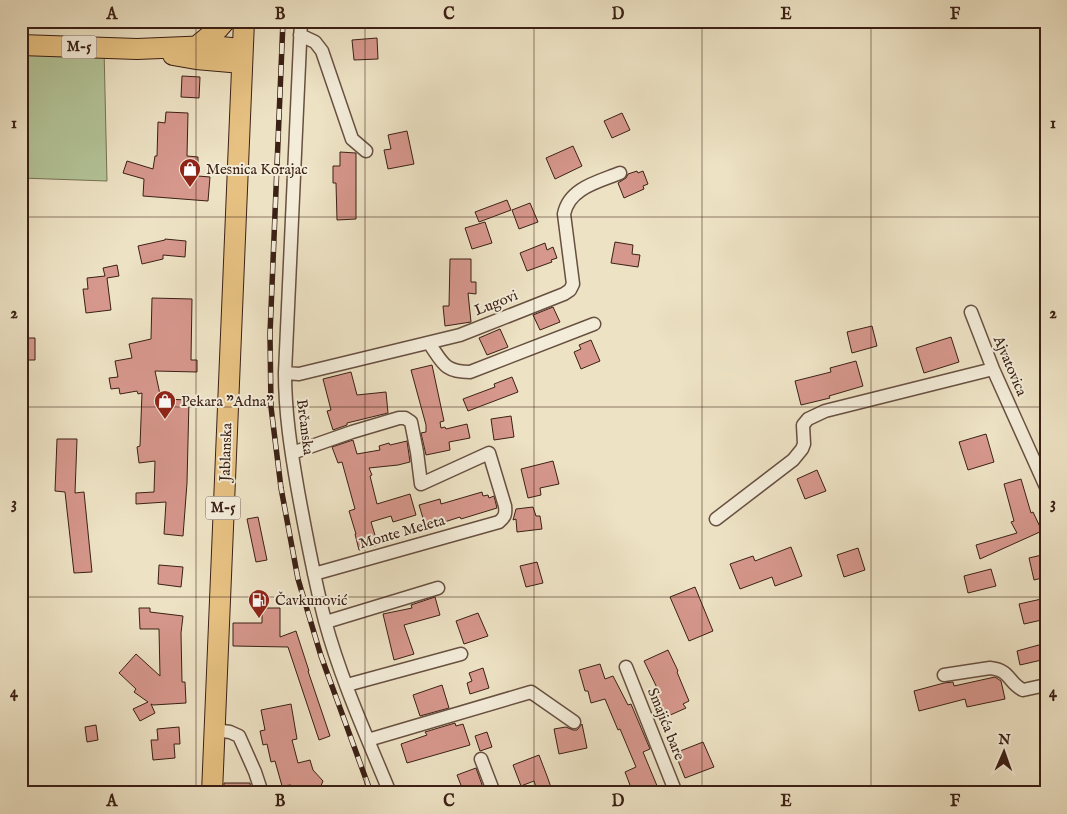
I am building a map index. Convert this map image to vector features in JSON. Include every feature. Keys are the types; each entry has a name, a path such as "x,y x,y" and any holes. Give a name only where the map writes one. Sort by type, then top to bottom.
{"main road":[{"path":"197,46 218,30 225,21"},
{"name":"Jablanska","path":"212,793 244,21"},
{"name":"M-5","path":"21,45 137,49 197,46 224,47 237,50 242,59 196,59 137,49"}],"street":[{"name":"Brčanska","path":"301,21 285,406 307,545 326,622 347,685 390,793"},
{"path":"300,35 315,42 322,51 352,139 366,150"},
{"name":"Lugovi","path":"285,373 299,374 460,335 564,294 570,290 573,284 564,214 569,200 580,190 620,173"},
{"name":"Ajvatovica","path":"970,312 993,369 1046,487"},
{"path":"429,343 447,368 458,372 470,372 594,324"},
{"path":"716,519 793,460 804,444 803,425 808,419 824,411 993,369"},
{"name":"Monte Meleta","path":"292,453 352,432 398,418 405,418 411,422 418,452 421,484 489,453 505,506 506,513 499,522 314,574"},
{"path":"326,622 438,588"},
{"path":"347,685 461,654"},
{"name":"Smajića bare","path":"626,667 676,793"},
{"path":"944,675 996,668 1007,674 1022,690 1046,686"},
{"path":"368,740 531,692 574,722"},
{"path":"214,730 230,732 238,736 255,772 262,793"},
{"path":"481,759 494,793"}],"green space":[{"path":"21,45 104,48 107,181 21,178"}],"building":[{"path":"377,38 378,59 354,60 352,40"},
{"path":"182,76 200,77 199,98 181,97"},
{"path":"166,112 188,113 187,156 198,157 198,176 210,177 208,201 143,196 144,179 123,173 127,161 153,169 155,156 157,156 158,122 165,123"},
{"path":"622,113 630,130 612,138 604,121"},
{"path":"407,131 414,164 388,169 384,150 391,149 388,135"},
{"path":"573,146 582,166 555,179 546,158"},
{"path":"340,152 356,153 356,219 337,220 336,183 333,183 333,166 340,166"},
{"path":"637,171 638,173 643,171 648,184 643,186 644,189 624,198 618,183 626,178 628,174"},
{"path":"507,200 511,210 479,222 475,212"},
{"path":"530,203 538,222 519,229 512,210"},
{"path":"485,222 492,243 472,249 465,228"},
{"path":"165,239 186,241 185,257 163,255 163,259 142,264 138,246"},
{"path":"615,242 633,245 632,254 640,255 638,267 611,263"},
{"path":"545,243 547,250 553,247 557,258 551,260 552,262 527,271 520,253"},
{"path":"450,259 471,259 471,282 476,282 476,294 468,293 471,322 445,326 443,306 449,306"},
{"path":"117,265 119,276 107,278 111,310 86,313 83,289 88,289 87,278 105,276 103,268"},
{"path":"152,298 192,299 191,360 197,360 197,372 155,371 161,399 189,400 187,483 183,536 164,534 166,502 136,504 136,493 154,492 155,461 139,463 137,447 140,446 142,393 138,394 137,391 120,394 119,388 111,389 109,378 118,377 115,361 132,358 129,344 151,339"},
{"path":"553,307 560,322 540,330 533,315"},
{"path":"872,326 877,346 852,353 847,332"},
{"path":"500,329 508,347 487,355 479,338"},
{"path":"951,337 959,362 924,373 916,348"},
{"path":"21,338 35,338 35,360 21,360"},
{"path":"591,340 600,361 581,369 574,352 581,349 579,345"},
{"path":"856,361 863,386 829,396 830,398 801,405 795,381 831,372 830,368"},
{"path":"432,365 444,421 440,422 441,428 445,427 446,429 467,424 470,438 449,442 450,450 426,455 421,433 426,432 426,425 411,370"},
{"path":"351,372 357,395 386,392 388,413 347,423 347,425 333,430 327,411 331,410 323,379"},
{"path":"512,377 518,392 468,411 463,399 495,387 494,384"},
{"path":"511,416 514,437 494,440 491,419"},
{"path":"986,434 994,462 968,470 959,442"},
{"path":"57,439 77,439 75,493 84,492 92,572 74,573 65,492 55,491"},
{"path":"353,440 357,454 380,450 379,446 389,443 390,445 407,441 410,462 369,468 377,504 410,494 416,515 393,522 391,516 371,522 378,545 359,550 349,511 355,509 342,462 338,463 332,447"},
{"path":"553,461 559,484 540,488 541,495 528,498 521,469"},
{"path":"817,470 826,491 805,499 797,479"},
{"path":"1021,479 1031,513 1033,512 1042,531 980,559 976,545 1017,533 1011,522 1014,521 1004,484"},
{"path":"482,492 483,496 488,495 489,498 494,496 497,508 426,528 419,505 440,499 441,504"},
{"path":"533,507 536,516 540,516 542,529 517,532 516,519 513,520 516,509"},
{"path":"258,517 267,560 256,562 247,519"},
{"path":"791,547 802,576 775,586 772,577 740,589 730,564 753,556 755,561"},
{"path":"858,548 865,570 844,577 837,555"},
{"path":"1046,554 1046,577 1034,580 1029,558"},
{"path":"537,562 543,583 526,587 520,566"},
{"path":"159,565 183,567 181,587 158,584"},
{"path":"991,569 996,586 968,593 964,576"},
{"path":"695,587 713,631 689,641 670,597"},
{"path":"435,597 440,615 404,625 414,654 394,660 383,614 412,608 411,605"},
{"path":"1046,598 1046,619 1024,624 1019,604"},
{"path":"139,608 150,608 150,612 183,616 181,633 182,682 185,682 186,703 151,704 155,713 140,721 133,709 148,702 134,692 136,689 119,673 136,654 160,676 159,629 140,629"},
{"path":"262,608 280,608 280,637 296,631 330,736 319,740 288,647 233,646 233,623 262,623"},
{"path":"478,613 488,636 464,644 456,621"},
{"path":"1046,643 1046,659 1020,665 1017,651"},
{"path":"668,650 689,701 683,704 686,708 666,717 656,695 660,694 644,661"},
{"path":"600,664 605,679 613,676 628,705 631,704 650,749 643,752 660,793 633,793 625,772 636,767 620,729 618,730 605,699 591,703 588,691 585,691 579,670"},
{"path":"483,668 489,688 470,694 467,683 472,681 469,673"},
{"path":"995,677 1001,681 1005,699 967,707 965,699 919,711 914,691 944,683 953,682 954,686"},
{"path":"442,685 449,708 420,716 413,695"},
{"path":"291,704 297,739 292,740 298,763 310,760 313,770 323,781 318,793 293,793 291,785 282,786 275,761 271,762 267,744 263,745 260,731 265,730 261,710"},
{"path":"455,723 456,726 463,724 470,745 407,763 401,744 427,735 425,732"},
{"path":"582,724 587,748 559,754 554,729 566,727 577,730"},
{"path":"96,725 98,740 87,742 85,727"},
{"path":"179,727 180,744 174,744 175,758 153,760 151,740 158,740 157,729"},
{"path":"487,732 492,747 480,751 475,736"},
{"path":"703,742 714,767 685,778 675,753"},
{"path":"539,755 553,793 538,793 534,781 521,786 513,765"},
{"path":"476,768 485,793 464,793 457,775"},
{"path":"224,783 250,783 251,793 224,793"}],"railway":[{"path":"283,21 270,334 271,407 281,488 298,579 321,656 371,793"}],"place":[{"name":"Mesnica Korajac","path":"190,188"},
{"name":"Pekara \"Adna\"","path":"165,420"},
{"name":"Čavkunović","path":"259,619"}]}
